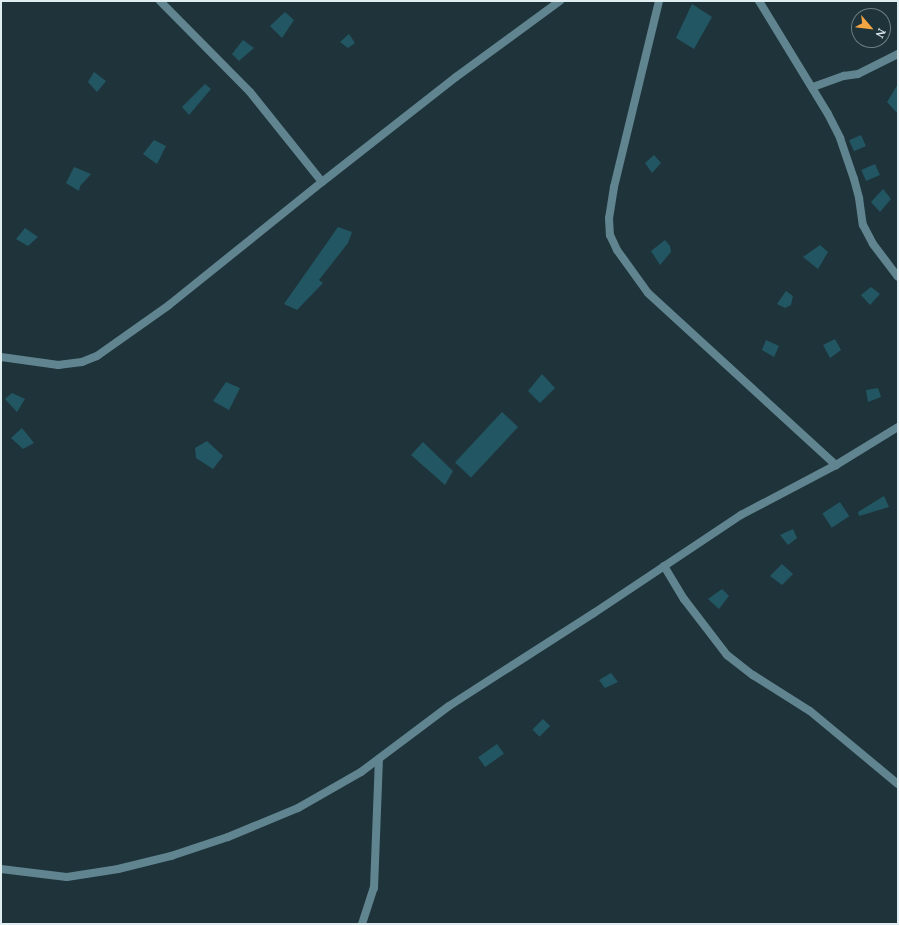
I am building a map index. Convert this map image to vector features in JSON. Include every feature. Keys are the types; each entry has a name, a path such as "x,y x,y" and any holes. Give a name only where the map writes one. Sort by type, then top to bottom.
{"street":[{"path":"160,1 250,92 322,182"},
{"path":"1,357 58,364 82,362 97,356 169,305 456,77 560,1"},
{"path":"659,1 614,187 609,218 610,235 617,250 648,292 836,465"},
{"path":"759,1 813,87 840,138 859,198 863,225 872,244 898,277"},
{"path":"813,87 844,76 858,74 898,54"},
{"path":"1,869 67,877 118,869 171,856 259,826 298,808 361,772 449,706 741,515 836,465 898,427"},
{"path":"664,566 684,599 727,655 753,675 810,711 898,784"},
{"path":"362,924 374,888 378,759"}],"building":[{"path":"692,4 712,17 694,49 676,38"},
{"path":"285,12 294,20 282,38 270,26"},
{"path":"349,34 355,43 348,48 340,42"},
{"path":"243,40 254,48 239,61 232,54"},
{"path":"94,72 106,81 97,92 88,82"},
{"path":"205,84 211,89 189,115 182,107"},
{"path":"898,84 898,114 887,102"},
{"path":"861,135 866,146 854,151 849,140"},
{"path":"154,140 166,146 157,164 143,154"},
{"path":"654,155 661,163 652,173 645,163"},
{"path":"875,164 880,175 866,181 861,170"},
{"path":"74,167 91,174 80,186 79,191 66,183"},
{"path":"883,189 891,199 880,212 871,202"},
{"path":"338,227 352,232 348,243 319,280 323,283 297,310 284,304"},
{"path":"25,228 38,237 28,246 16,239"},
{"path":"665,240 670,246 671,252 660,265 651,251"},
{"path":"820,245 828,252 818,269 803,257"},
{"path":"871,287 880,294 870,305 861,295"},
{"path":"786,291 793,296 791,305 785,308 777,304"},
{"path":"835,339 841,350 830,358 823,345"},
{"path":"766,340 779,346 774,357 762,350"},
{"path":"542,374 555,388 540,403 528,391"},
{"path":"226,382 240,388 229,410 213,401"},
{"path":"878,388 881,397 868,402 866,390"},
{"path":"12,393 25,399 17,412 5,399"},
{"path":"502,412 518,427 471,477 455,462"},
{"path":"22,428 34,443 23,449 11,438"},
{"path":"207,441 223,456 213,469 196,458 195,448"},
{"path":"423,442 453,471 445,485 411,455"},
{"path":"884,496 889,507 859,516 858,512"},
{"path":"840,502 849,516 832,528 822,513"},
{"path":"793,529 797,538 788,545 780,535"},
{"path":"782,564 793,574 782,585 770,576"},
{"path":"722,589 729,596 719,609 708,599"},
{"path":"611,673 618,682 605,688 599,680"},
{"path":"543,719 550,726 539,737 532,730"},
{"path":"497,744 504,754 485,767 478,757"}]}
